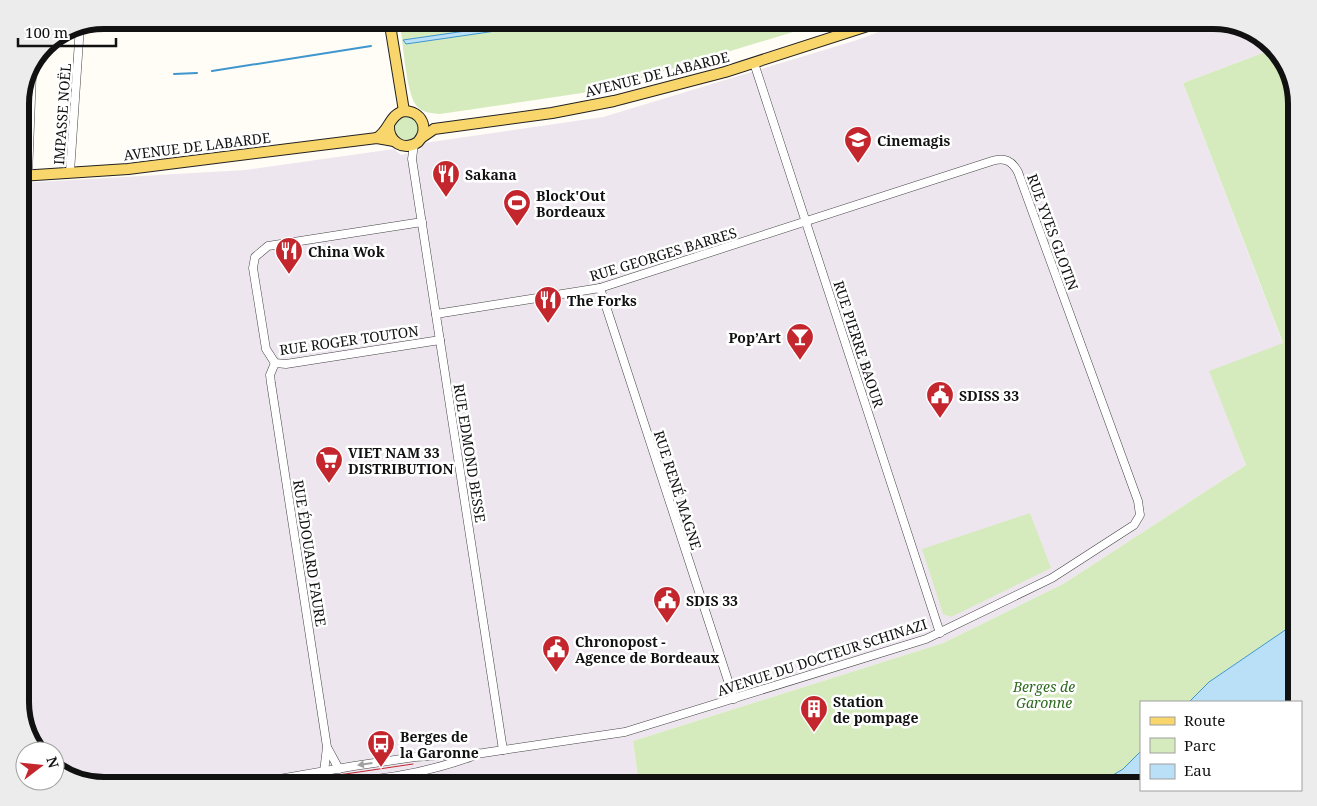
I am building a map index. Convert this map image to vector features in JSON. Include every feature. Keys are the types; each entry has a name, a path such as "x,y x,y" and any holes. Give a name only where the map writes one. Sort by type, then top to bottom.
{"main road":[{"path":"391,29 404,111"},
{"name":"AVENUE DE LABARDE","path":"418,141 434,129 595,105 754,63 858,29"},
{"path":"377,138 385,132 393,117 404,111 415,113 422,121 434,129"},
{"path":"389,125 389,134 398,143 418,141 424,130 422,121"},
{"name":"AVENUE DE LABARDE","path":"29,175 128,169 377,138 398,143"}],"street":[{"name":"IMPASSE NOËL","path":"70,172 80,33"},
{"name":"RUE PIERRE BAOUR","path":"754,63 940,633"},
{"path":"29,111 31,84"},
{"name":"RUE EDMOND BESSE","path":"418,141 412,159 503,750"},
{"name":"RUE EDMOND BESSE","path":"398,143 412,159"},
{"name":"RUE YVES GLOTIN","path":"806,222 992,161 1004,159 1013,164 1018,172 1135,493 1140,515"},
{"name":"RUE ROGER TOUTON","path":"422,222 268,246 258,252 253,268 266,348 275,363 286,364 440,340"},
{"name":"RUE GEORGES BARRES","path":"436,314 600,288 806,222"},
{"name":"RUE RENÉ MAGNE","path":"600,288 734,699"},
{"name":"RUE ÉDOUARD FAURE","path":"275,363 270,375 327,747 324,772"},
{"name":"AVENUE DU DOCTEUR SCHINAZI","path":"294,777 415,757 483,753 625,732 734,699 940,633 1052,578 1134,525 1140,515"},
{"name":"RUE ÉDOUARD FAURE","path":"327,747 339,769"},
{"name":"AVENUE DU DOCTEUR SCHINAZI","path":"385,777 435,770 483,753"}],"shaded area":[{"path":"886,29 1223,29 1242,34 1259,44 1266,51 1183,83 1283,344 1210,371 1246,465 1063,584 943,643 633,741 638,777 94,777 75,772 65,766 65,741 39,741 30,717 29,707 29,182 245,170 394,149 401,155 420,150 424,143 603,117 857,40"}],"green space":[{"path":"401,29 803,29 645,77 582,93 440,114 421,110 416,105 407,78"},
{"name":"Berges de Garonne","path":"1266,51 1278,66 1287,89 1288,628 1209,682 1190,701 1140,701 1140,752 1123,769 1110,777 638,777 633,741 943,643 1063,584 1246,465 1209,371 1283,343 1183,83"},
{"path":"407,116 415,120 419,128 415,136 407,140 399,136 395,128 399,120"},
{"path":"1030,513 1051,568 951,617 943,614 922,549"}],"water":[{"path":"479,29 510,29 406,44 403,40"},
{"path":"1288,628 1288,701 1190,701 1209,682"},
{"path":"1140,752 1140,777 1110,777 1123,769"}],"waterway":[{"path":"212,71 371,46"},
{"path":"174,74 197,73"}],"tram line":[{"path":"325,777 413,764"}],"place":[{"name":"Cinemagis","path":"858,164"},
{"name":"Sakana","path":"446,198"},
{"name":"Block'Out Bordeaux","path":"517,227"},
{"name":"China Wok","path":"289,275"},
{"name":"The Forks","path":"548,324"},
{"name":"Pop’Art","path":"800,361"},
{"name":"SDISS 33","path":"940,419"},
{"name":"VIET NAM 33 DISTRIBUTION","path":"329,484"},
{"name":"SDIS 33","path":"667,624"},
{"name":"Chronopost - Agence de Bordeaux","path":"556,673"},
{"name":"Station de pompage","path":"814,733"},
{"name":"Berges de la Garonne","path":"381,768"}]}
